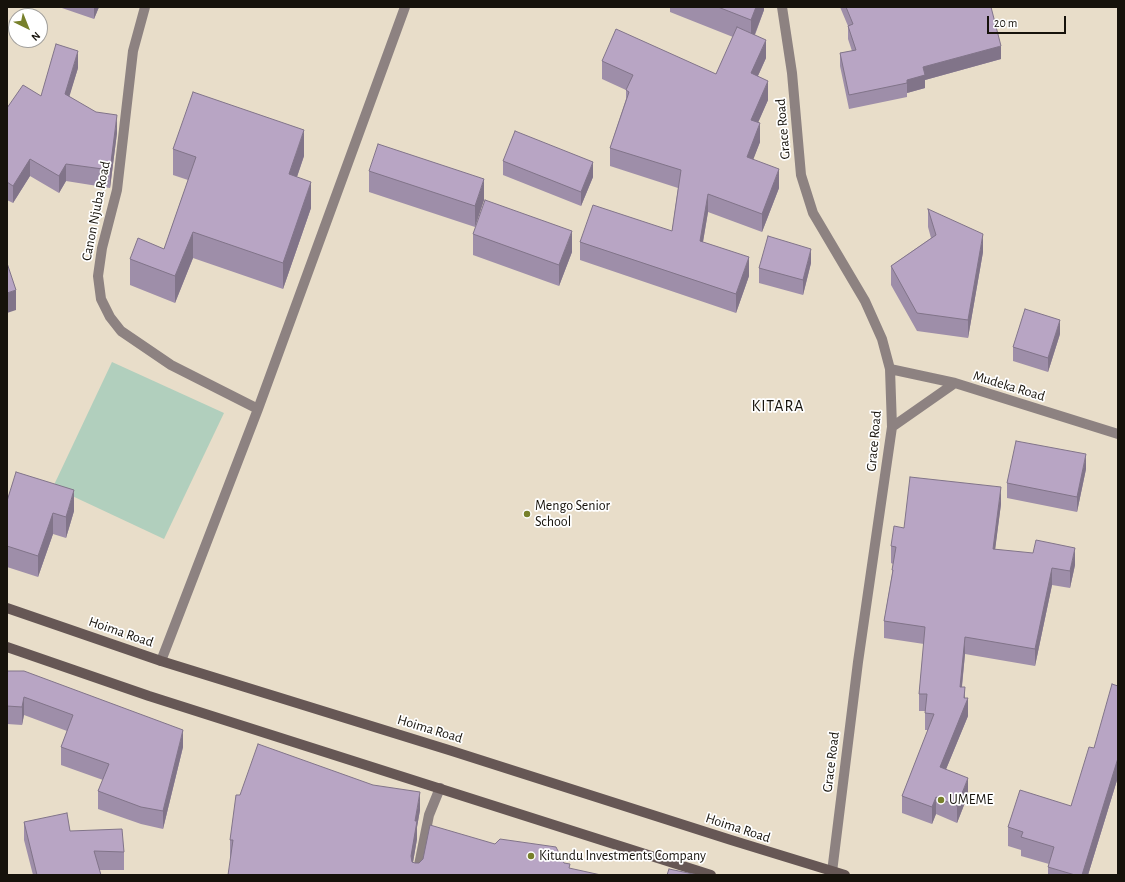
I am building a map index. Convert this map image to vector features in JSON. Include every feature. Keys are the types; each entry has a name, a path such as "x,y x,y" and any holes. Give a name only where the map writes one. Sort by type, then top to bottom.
{"main road":[{"name":"Hoima Road","path":"7,608 161,661 438,746 845,875"},
{"path":"7,647 149,696 711,875"}],"street":[{"name":"Canon Njuba Road","path":"145,7 133,52 117,190 102,248 98,276 101,299 110,316 121,331 171,365 258,409"},
{"path":"161,661 258,409 405,7"},
{"name":"Grace Road","path":"782,7 792,73 801,175 813,213 864,301 882,339 890,369 892,427 858,662 832,872"},
{"name":"Mudeka Road","path":"890,369 955,383 1118,434"},
{"path":"892,427 955,383"},
{"path":"417,875 429,815 440,788"}],"green space":[{"path":"112,362 224,413 164,539 53,487"}],"building":[{"path":"718,7 756,7 751,20"},
{"path":"846,7 991,7 1001,46 923,67 925,75 907,80 907,83 849,95 840,53 856,50 848,26 853,24"},
{"path":"737,27 766,40 751,73 768,81 751,120 760,123 747,157 779,169 762,214 708,194 700,241 749,257 736,294 580,242 593,205 672,231 681,170 610,148 629,92 626,90 633,75 602,61 616,29 716,74"},
{"path":"56,44 78,51 65,94 96,112 117,115 110,170 66,164 59,176 30,159 13,186 7,182 7,108 23,85 41,96"},
{"path":"193,92 304,130 289,174 311,182 283,263 193,232 175,276 130,259 138,238 164,249 196,157 173,149"},
{"path":"515,131 593,162 581,192 503,161"},
{"path":"378,144 484,179 475,206 369,171"},
{"path":"485,200 572,231 559,265 473,234"},
{"path":"928,209 983,234 968,320 917,313 891,266 936,235"},
{"path":"768,236 811,249 803,280 759,268"},
{"path":"7,263 16,290 7,293"},
{"path":"1025,309 1060,320 1048,358 1013,347"},
{"path":"1016,441 1086,454 1077,497 1007,483"},
{"path":"16,472 74,490 66,517 53,513 38,556 7,546 7,501"},
{"path":"910,477 1001,487 993,549 1033,553 1036,540 1075,548 1070,571 1052,568 1035,649 965,637 960,687 965,687 964,698 968,698 940,767 968,778 957,806 936,797 932,807 902,796 934,714 925,713 927,694 919,694 925,627 884,621 896,547 891,546 894,526 904,528"},
{"path":"7,671 24,671 183,730 163,811 141,807 98,791 109,764 61,747 73,715 24,697 22,707 7,706"},
{"path":"1112,684 1118,686 1118,758 1082,875 1075,875 1048,867 1054,847 1021,837 1023,832 1008,827 1020,790 1071,806 1089,747 1094,748"},
{"path":"258,744 373,785 420,792 411,856 412,862 419,863 423,859 430,825 495,844 500,839 556,847 564,863 570,864 569,868 601,875 228,875 233,840 230,840 236,795 240,795"},
{"path":"67,813 70,831 122,829 124,852 94,851 101,875 37,875 24,822"},
{"path":"669,869 698,875 667,875"}],"place":[{"name":"Mengo Senior School","path":"527,514"},
{"name":"UMEME","path":"941,800"},
{"name":"Kitundu Investments Company","path":"531,856"}],"district":[{"name":"KITARA","path":"778,406"}]}
